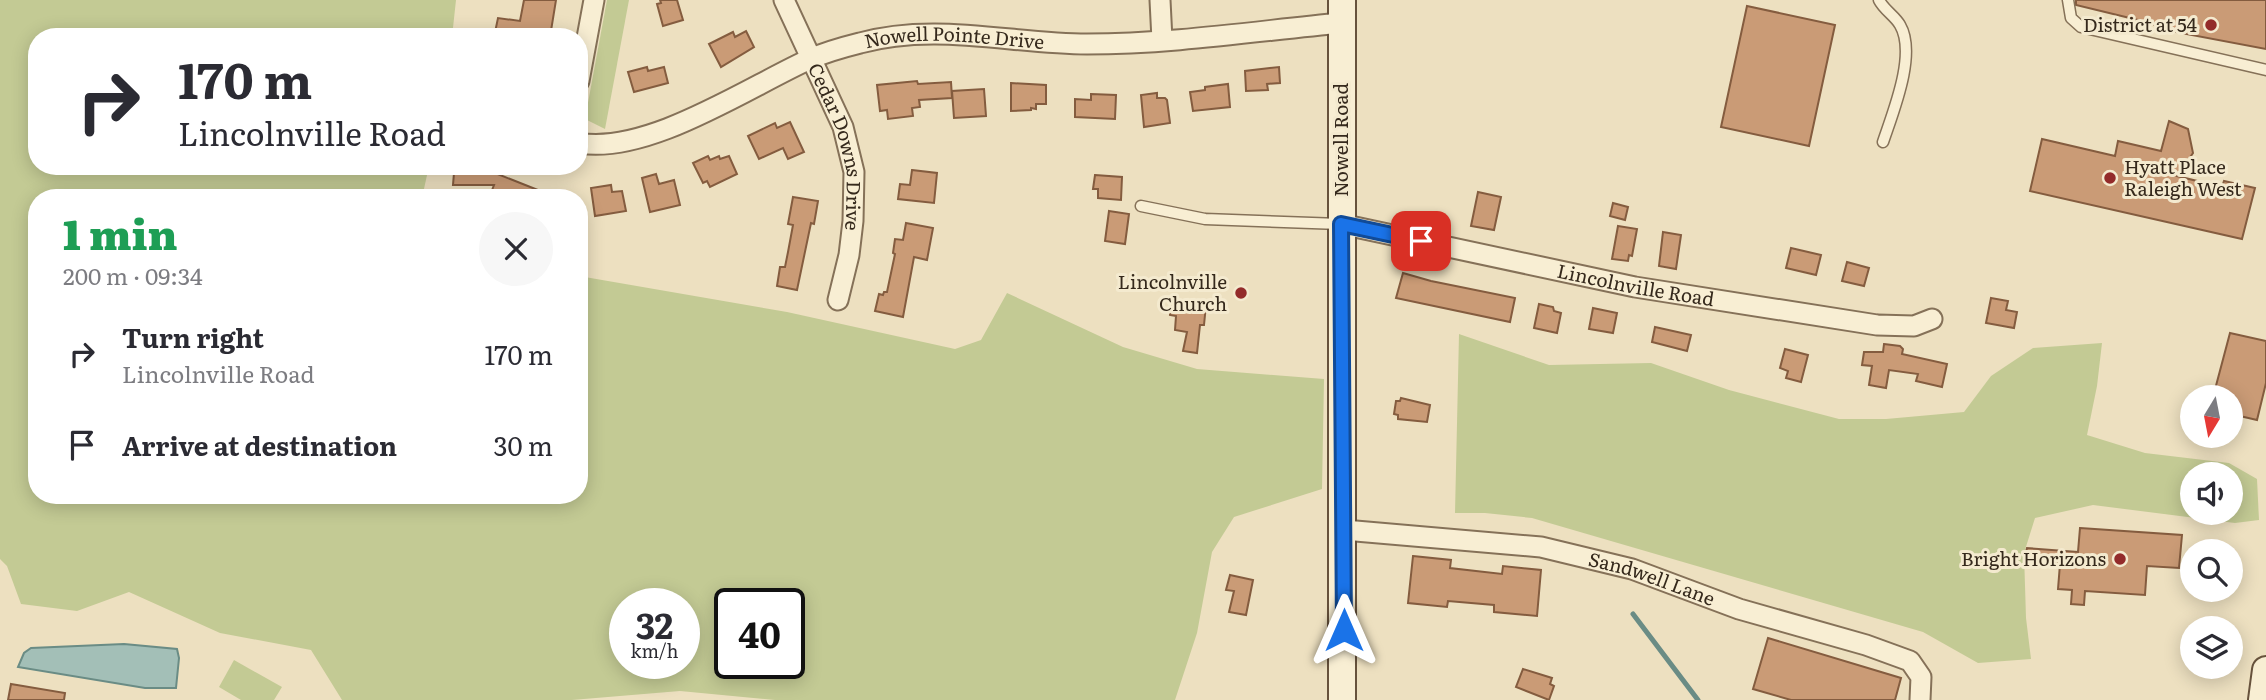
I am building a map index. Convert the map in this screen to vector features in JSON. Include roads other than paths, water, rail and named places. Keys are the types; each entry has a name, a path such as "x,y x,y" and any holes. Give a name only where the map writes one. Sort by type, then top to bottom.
{"street":[{"path":"588,33 594,0"},
{"name":"Cedar Downs Drive","path":"784,0 843,127 854,172 851,232 838,300"},
{"path":"1160,0 1162,40"},
{"name":"Nowell Pointe Drive","path":"588,144 627,142 667,128 812,58 863,42 917,34 1087,44 1162,40 1342,12"},
{"name":"Nowell Road","path":"1342,12 1342,700"},
{"name":"Lincolnville Road","path":"1341,224 1635,287 1877,325 1914,326 1932,320"},
{"name":"Sandwell Lane","path":"1343,530 1541,547 1632,569 1739,609 1867,645 1910,661 1921,677 1920,700"},
{"path":"2262,700 2266,670"}],"lane":[{"path":"1879,0 1884,9 1900,24 1907,45 1898,96 1883,142"},
{"path":"2068,0 2071,18 2081,27 2266,70"},
{"path":"1141,206 1205,219 1275,224 1341,224"}],"water":[{"path":"124,644 177,649 179,658 176,688 145,688 18,667 24,653 31,648"}],"waterway":[{"path":"1633,614 1698,700"}],"place":[{"name":"District at 54","path":"2211,25"},
{"name":"Hyatt Place Raleigh West","path":"2110,178"},
{"name":"Lincolnville Church","path":"1241,293"},
{"name":"Bright Horizons","path":"2120,559"}]}
